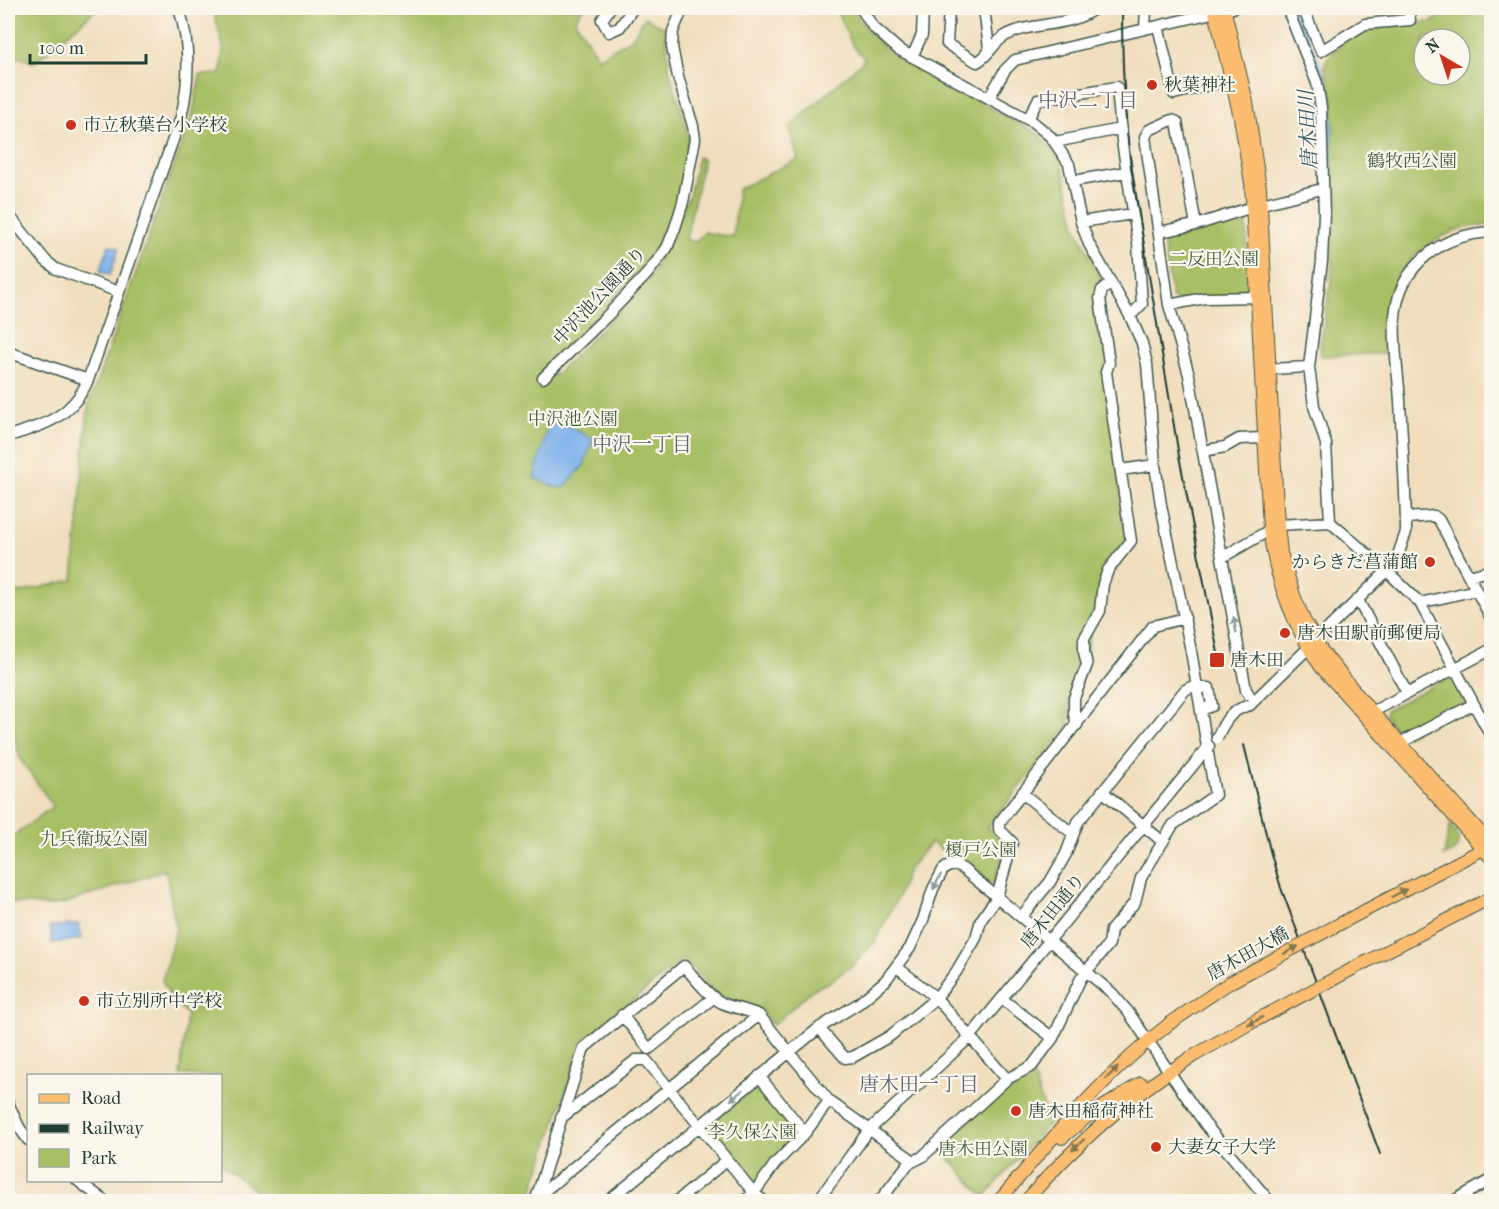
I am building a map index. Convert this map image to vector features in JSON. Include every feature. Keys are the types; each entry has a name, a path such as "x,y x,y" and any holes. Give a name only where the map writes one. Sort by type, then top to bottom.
{"main road":[{"path":"1222,9 1232,79 1257,205"},
{"path":"1222,9 1250,121 1262,297 1264,438 1279,578 1293,616 1334,683 1489,846"},
{"path":"1262,297 1270,369 1273,527"},
{"path":"1312,644 1489,846 1491,859"},
{"name":"唐木田大橋","path":"1031,1163 1104,1080 1169,1024 1229,983 1489,846"},
{"path":"1025,1202 1047,1176 1087,1137 1126,1104 1190,1058 1249,1024 1491,897"},
{"path":"998,1202 1031,1163 1094,1112 1156,1072 1163,1070 1170,1072"}],"street":[{"path":"8,436 53,420 71,406 88,380 182,117 188,78 188,50 179,8"},
{"path":"610,8 602,20 609,33 620,27 633,8"},
{"name":"中沢池公園通り","path":"543,378 647,274 667,248 675,228 686,191 695,139 672,47 673,31 683,8"},
{"path":"861,8 873,27 883,37 912,57 1028,119 1055,142 1069,164 1081,222 1089,244 1130,316 1142,344 1147,364 1155,465 1168,545 1198,687"},
{"path":"912,57 921,35 923,8"},
{"path":"949,8 947,44 977,62 983,60 989,49 1004,36 1082,15 1095,8"},
{"path":"984,8 989,49"},
{"path":"1145,28 1146,8"},
{"path":"1287,8 1318,91 1321,108 1324,214 1322,276 1309,367 1314,406 1326,444 1330,522"},
{"path":"1303,8 1321,51 1365,24 1410,20 1408,8"},
{"path":"989,98 1005,70 1015,60 1222,9"},
{"path":"1158,26 1174,94 1232,79"},
{"path":"1028,119 1038,100 1117,87 1120,129 1138,243 1142,304 1130,316"},
{"path":"1196,225 1177,122 1172,120 1149,129 1145,137 1169,305 1189,375 1246,690 1251,703"},
{"path":"1055,142 1120,129"},
{"path":"1073,181 1126,172"},
{"path":"1159,232 1196,225 1257,205 1322,189"},
{"path":"8,214 45,260 56,269 119,292"},
{"path":"1081,222 1132,214"},
{"name":"唐木田通り","path":"817,1202 869,1130 970,1037 1212,743 1387,571 1402,546 1406,532 1395,326 1401,292 1419,263 1445,242 1471,233 1491,232"},
{"path":"1077,725 1074,715 1074,698 1087,665 1084,639 1100,611 1103,584 1108,570 1131,541 1106,372 1110,363 1100,294 1102,290 1111,285"},
{"path":"1169,305 1205,298 1262,297"},
{"path":"8,352 88,380"},
{"path":"1270,369 1309,367"},
{"path":"1203,451 1224,447 1239,439 1264,438"},
{"path":"1121,470 1155,465"},
{"path":"1406,518 1434,516 1439,520 1491,620"},
{"path":"1222,557 1273,527 1330,522 1420,603 1491,738"},
{"path":"1469,576 1491,570"},
{"path":"1420,603 1476,590"},
{"path":"1358,600 1407,693"},
{"path":"819,1028 845,1058 853,1057 890,1036 936,998 956,972 976,938 981,920 997,897 1012,842 999,829 999,823 1153,626 1185,618"},
{"path":"1372,712 1491,650"},
{"path":"879,1202 903,1169 922,1157 1007,1079 1032,1066 1053,1038 1081,978 1109,944 1111,930 1135,902 1141,878 1173,825 1214,797 1212,743 1202,710 1212,706 1209,688 1198,687 1185,690 1102,791 1077,822 1066,854 1050,882 1021,917"},
{"path":"1400,743 1474,704"},
{"path":"1102,791 1163,842"},
{"path":"1022,793 1072,833"},
{"path":"606,1202 819,1028 873,992 897,967 910,948 923,920 933,889 947,867 955,865 963,869 1087,970 1119,1001 1205,1124 1270,1202"},
{"path":"536,1200 584,1048 684,966 713,998 724,1004 759,1015 829,1101 914,1161"},
{"path":"897,967 936,998 1007,1079"},
{"path":"622,1015 650,1049 713,998"},
{"path":"1002,999 1053,1038"},
{"path":"536,1200 759,1015"},
{"path":"561,1118 636,1059 646,1060 754,1193 765,1202"},
{"path":"759,1076 805,1133"},
{"path":"743,1202 754,1193 775,1164 805,1133 829,1101"},
{"path":"8,1103 27,1139"},
{"path":"676,1202 727,1160"},
{"path":"1452,1202 1491,1179"},
{"path":"80,1182 106,1202"}],"green space":[{"path":"8,8 98,8 34,63 8,53"},
{"path":"213,8 583,8 575,20 598,58 632,38 645,17 665,28 670,74 689,140 678,202 661,245 643,269 547,368 554,376 622,308 651,275 689,196 698,157 703,160 686,239 695,242 705,232 733,237 738,189 798,159 789,128 865,59 853,46 837,12 843,8 852,8 870,33 893,55 1039,134 1057,156 1063,168 1076,227 1104,284 1098,289 1127,541 1120,548 1097,606 1083,665 1070,699 1069,726 988,827 1005,845 994,883 989,884 955,856 949,856 931,842 908,870 898,897 874,943 853,965 829,982 812,990 773,1025 762,1012 754,1007 728,1000 717,994 683,959 582,1043 529,1201 268,1201 222,1165 222,1074 180,1074 187,1014 172,999 162,981 176,929 166,870 63,904 48,906 8,902 8,840 53,806 20,759 8,707 8,595 73,580 88,407 193,112 200,75 221,74 223,47"},
{"name":"鶴牧西公園","path":"1454,8 1491,8 1491,225 1457,231 1441,237 1414,257 1395,286 1390,303 1388,321 1390,353 1320,356 1332,260 1330,191 1333,101 1324,66 1328,57 1342,44 1342,41 1366,27 1431,22"},
{"name":"二反田公園","path":"1242,214 1246,218 1249,287 1245,294 1177,301 1172,297 1163,239 1166,234"},
{"path":"1451,676 1456,678 1468,700 1465,705 1406,736 1401,736 1385,716 1386,710"},
{"path":"1450,824 1457,834 1458,844 1454,852 1444,856"},
{"name":"唐木田公園","path":"1032,1072 1049,1123 984,1197 939,1147 1011,1081"},
{"name":"李久保公園","path":"759,1082 798,1130 798,1135 757,1184 750,1184 705,1127"}],"water":[{"path":"109,245 119,248 110,275 100,271"},
{"path":"551,417 593,439 584,465 565,487 557,488 534,478"},
{"path":"79,924 81,939 52,943 50,927"}],"waterway":[{"name":"唐木田川","path":"1294,8 1325,87 1328,118 1328,177"}],"railway":[{"path":"1122,8 1124,87 1131,167 1179,456 1218,653"},
{"path":"1244,745 1281,888 1380,1154"}],"place":[{"name":"秋葉神社","path":"1152,85"},
{"name":"市立秋葉台小学校","path":"71,125"},
{"name":"からきだ菖蒲館","path":"1430,562"},
{"name":"唐木田駅前郵便局","path":"1285,633"},
{"name":"唐木田","path":"1217,660"},
{"name":"市立別所中学校","path":"84,1001"},
{"name":"唐木田稲荷神社","path":"1016,1111"},
{"name":"大妻女子大学","path":"1156,1147"}],"district":[{"name":"中沢二丁目","path":"1088,100"},
{"name":"中沢一丁目","path":"642,444"},
{"name":"唐木田一丁目","path":"919,1084"}],"park label":[{"name":"中沢池公園","path":"573,419"},
{"name":"九兵衛坂公園","path":"94,839"},
{"name":"榎戸公園","path":"981,850"}]}
